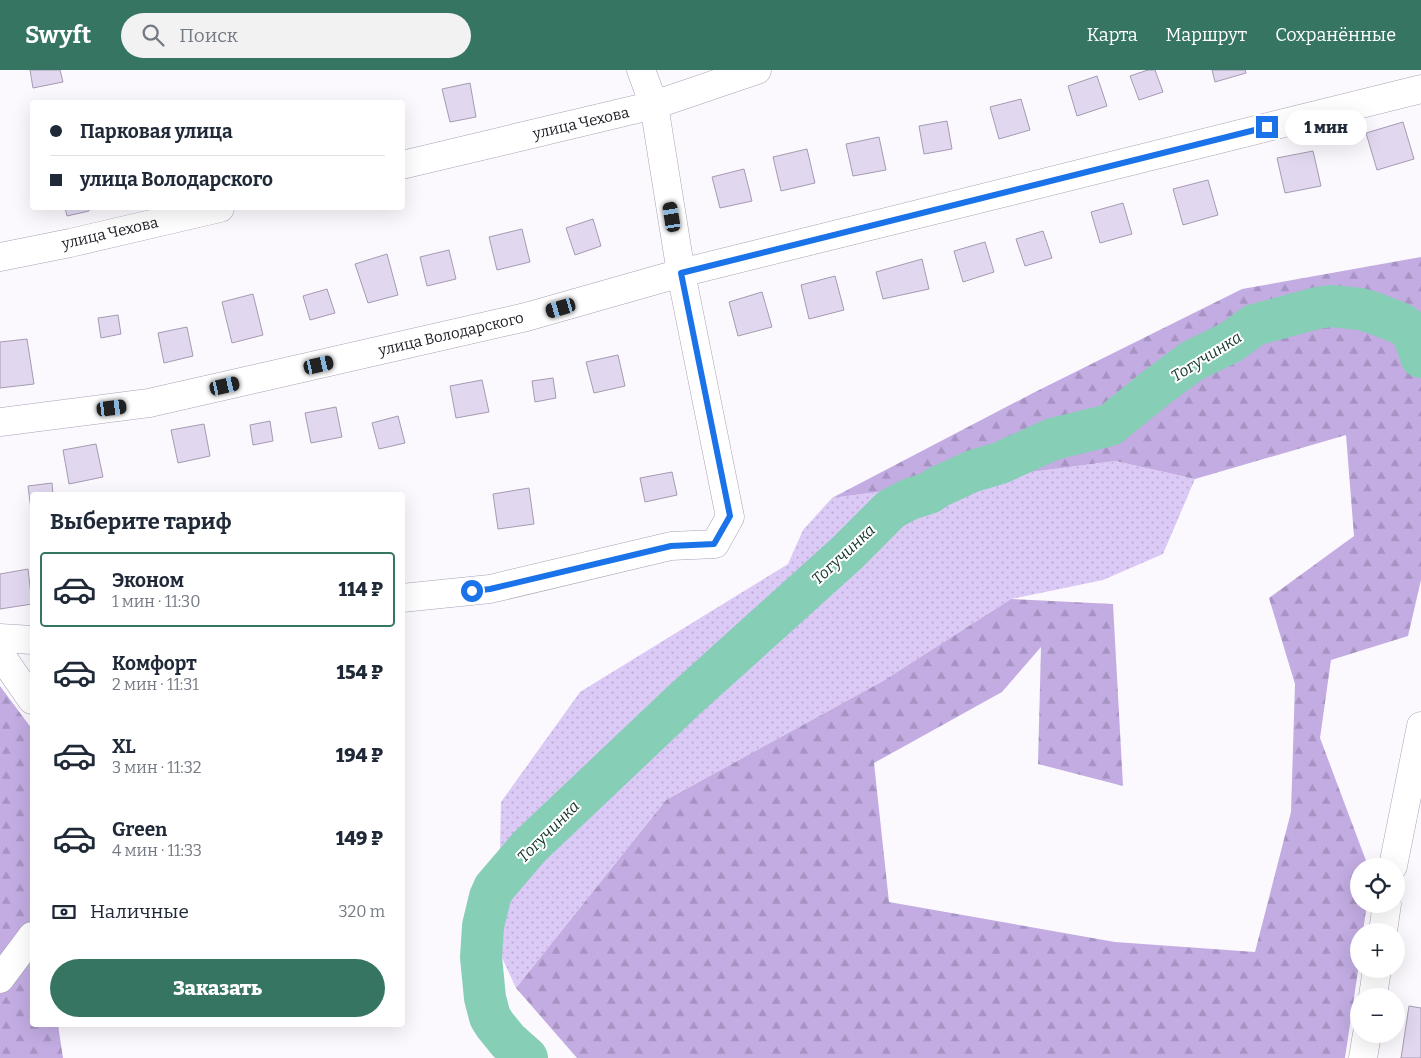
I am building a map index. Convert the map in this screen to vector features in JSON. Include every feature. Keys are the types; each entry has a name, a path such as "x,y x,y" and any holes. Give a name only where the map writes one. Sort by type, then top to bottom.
{"street":[{"path":"405,598 490,589 671,546 714,544 730,516 681,273 654,105 641,70"},
{"name":"улица Чехова","path":"405,163 654,105 757,70"},
{"name":"улица Володарского","path":"0,422 159,401 526,318 681,273 1421,89"},
{"name":"улица Чехова","path":"0,257 70,243 211,210"},
{"path":"0,638 30,640"},
{"path":"0,654 30,697"},
{"path":"1395,858 1421,726"},
{"path":"0,979 30,939"},
{"path":"1363,1058 1366,1043"}],"shaded area":[{"path":"1115,461 1195,479 1163,554 1103,580 1011,599 883,681 666,800 516,988 498,949 501,802 580,692 788,564 803,530 832,498"}],"green space":[{"path":"1421,257 1421,580 1408,636 1331,660 1320,738 1365,858 1350,858 1350,913 1366,913 1364,923 1350,923 1350,978 1357,978 1355,988 1350,988 1350,1024 1345,1058 577,1058 516,988 666,800 883,681 1011,599 1113,604 1123,786 1038,764 1041,647 1002,692 874,763 889,902 1115,942 1255,952 1291,812 1295,684 1269,598 1354,536 1346,435 1195,479 1115,461 832,498 1033,393 1242,289"},
{"path":"0,686 30,726 30,1027 58,1027 63,1058 0,1058"}],"building":[{"path":"30,70 60,70 63,82 33,88"},
{"path":"1148,70 1155,70 1163,92 1139,100 1130,76"},
{"path":"1212,70 1245,70 1246,73 1215,82"},
{"path":"1097,76 1107,106 1077,116 1068,86"},
{"path":"470,83 476,117 450,122 442,89"},
{"path":"1021,99 1030,130 999,139 990,107"},
{"path":"947,121 952,149 924,154 919,126"},
{"path":"1403,122 1414,159 1377,170 1366,133"},
{"path":"879,137 886,170 853,176 846,144"},
{"path":"807,149 815,183 781,191 773,157"},
{"path":"1313,151 1321,186 1285,193 1277,158"},
{"path":"744,169 752,201 720,208 712,177"},
{"path":"1208,180 1218,215 1183,225 1173,189"},
{"path":"1123,203 1132,234 1100,243 1091,212"},
{"path":"66,210 89,210 89,211 67,216"},
{"path":"593,219 601,246 575,255 566,228"},
{"path":"522,229 530,262 497,270 489,237"},
{"path":"1043,231 1052,258 1025,266 1016,239"},
{"path":"985,242 994,272 963,282 954,251"},
{"path":"449,250 456,279 427,286 420,257"},
{"path":"387,254 398,295 368,303 355,264"},
{"path":"922,259 929,289 883,299 876,272"},
{"path":"835,276 844,310 809,319 801,285"},
{"path":"327,289 335,313 310,320 303,296"},
{"path":"762,292 772,327 738,336 729,302"},
{"path":"253,294 263,335 232,343 222,302"},
{"path":"118,315 121,334 101,338 98,318"},
{"path":"187,327 193,356 164,363 158,333"},
{"path":"27,339 34,384 0,388 0,342"},
{"path":"618,355 625,386 594,393 586,362"},
{"path":"553,378 556,398 535,402 532,381"},
{"path":"482,380 489,412 456,418 450,386"},
{"path":"336,407 342,437 311,443 305,413"},
{"path":"398,416 405,443 379,449 372,423"},
{"path":"270,421 273,441 253,445 250,425"},
{"path":"204,424 210,456 178,463 171,430"},
{"path":"96,444 103,477 69,484 63,450"},
{"path":"672,472 677,495 645,502 640,478"},
{"path":"52,483 53,492 30,492 30,502 28,486"},
{"path":"529,488 534,524 498,529 493,494"},
{"path":"28,569 30,604 0,609 0,574"},
{"path":"1409,1006 1421,1008 1421,1058 1401,1058 1403,1043 1405,1043"}],"waterway":[{"name":"Тогучинка","path":"527,1058 508,1041 495,1025 490,1017 485,998 481,957 483,926 494,888 529,847 683,701 847,553 891,509 973,471 1000,463 1053,439 1110,425 1192,361 1231,342 1254,325 1317,308 1331,306 1360,309 1402,324 1413,333 1421,357"}],"route":[{"path":"472,591 490,589 671,546 714,544 730,516 681,273 1267,127"}]}
